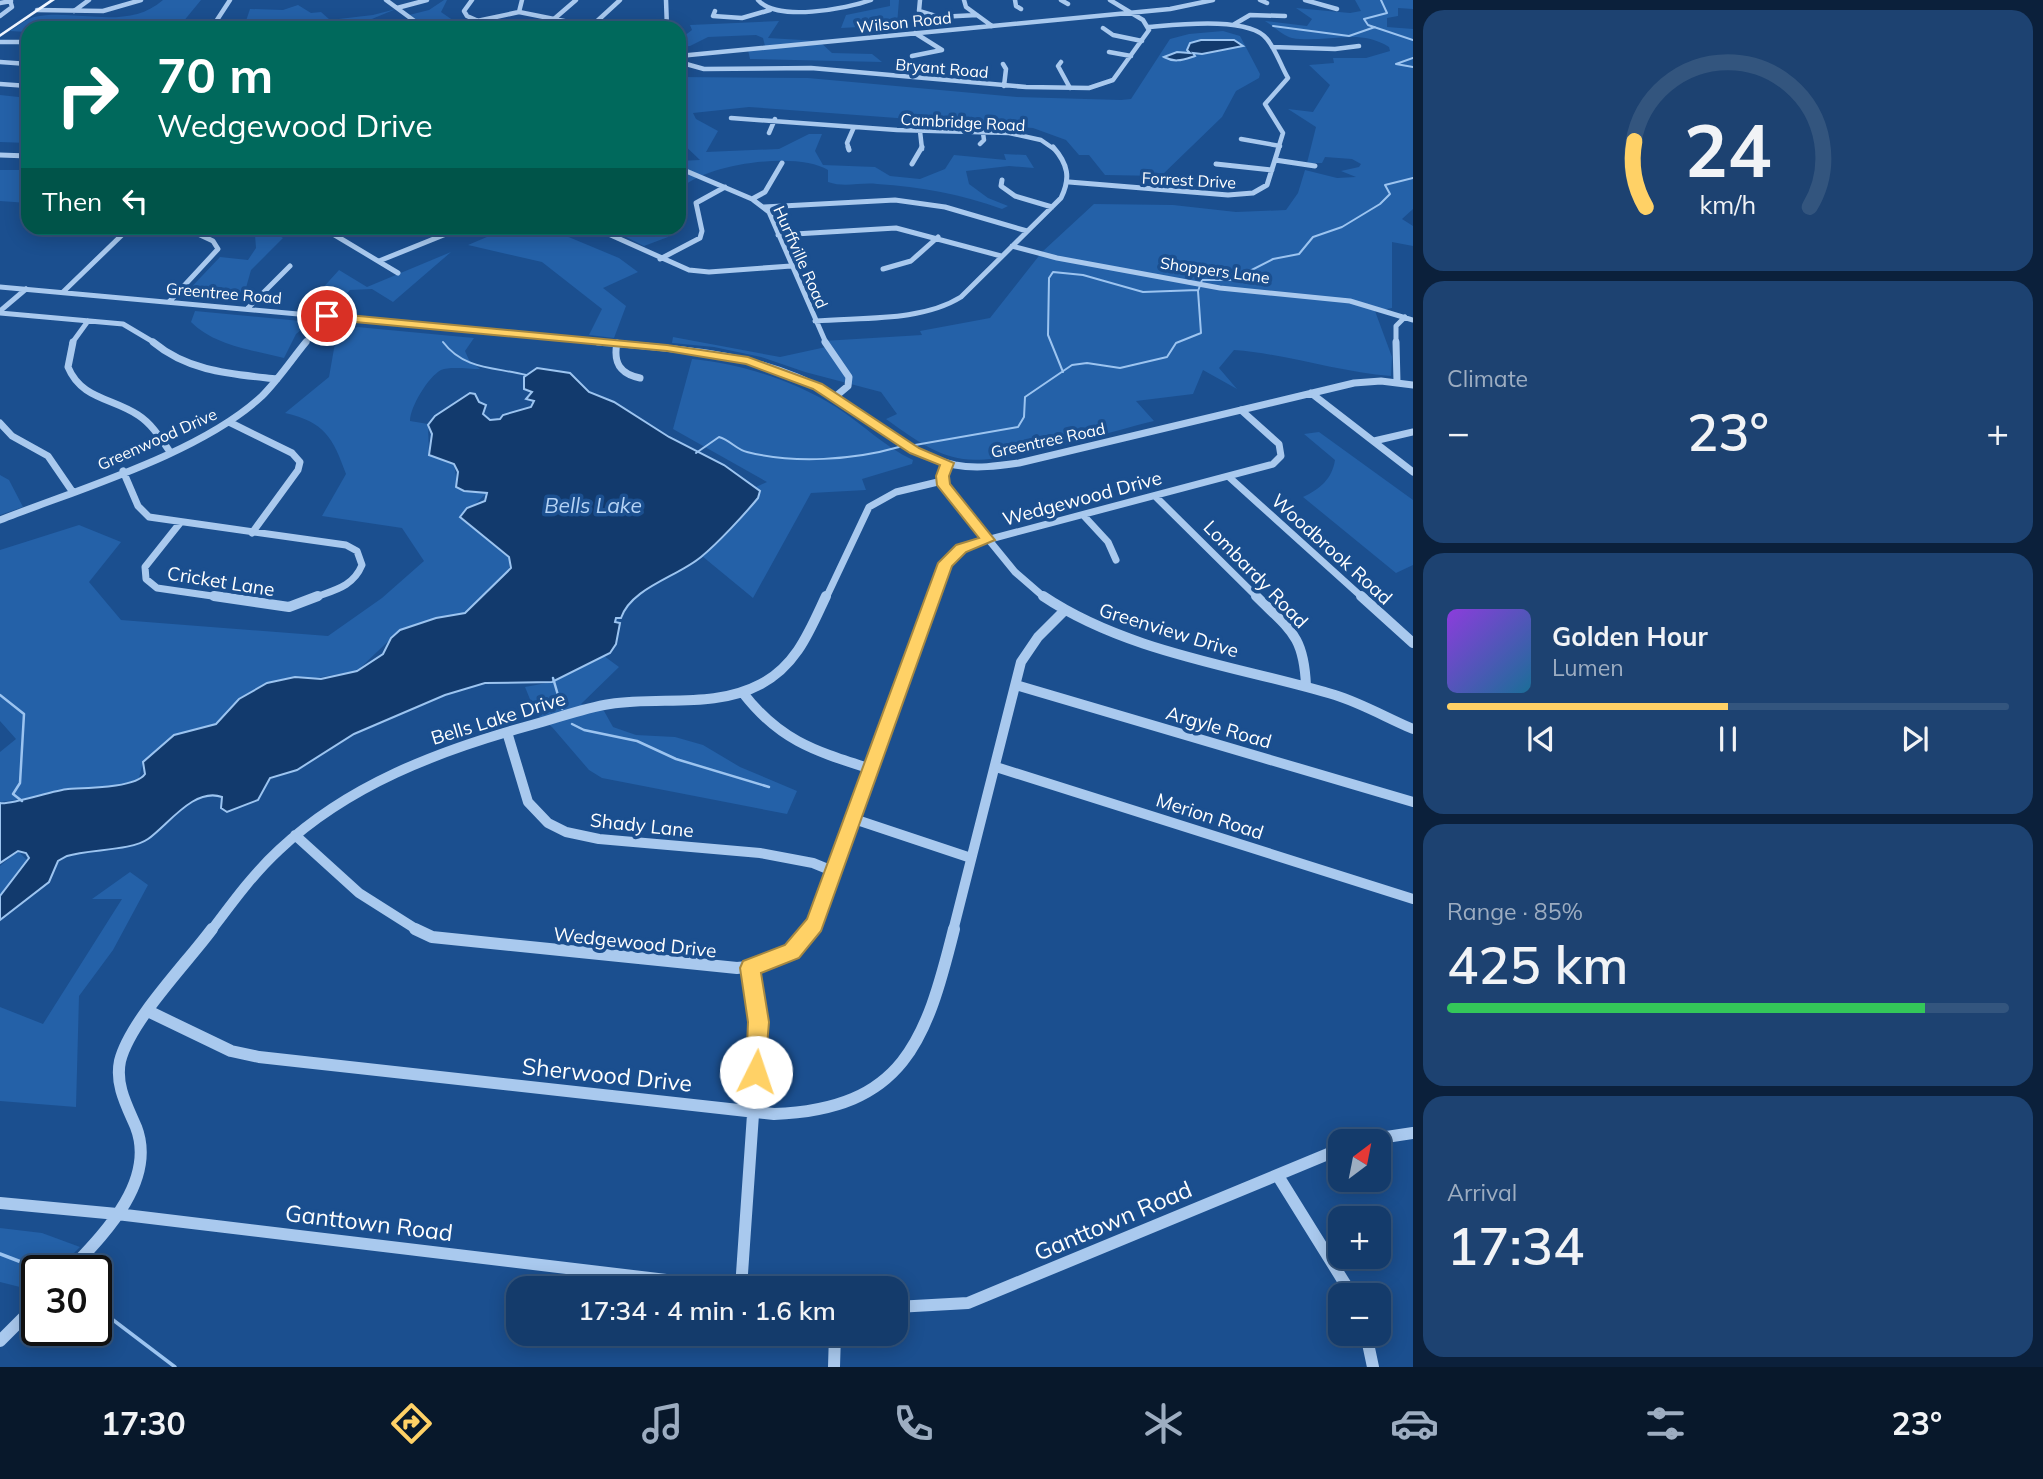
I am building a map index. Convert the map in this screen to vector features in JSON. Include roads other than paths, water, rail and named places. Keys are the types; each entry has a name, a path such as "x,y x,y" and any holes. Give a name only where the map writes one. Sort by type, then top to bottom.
{"main road":[{"path":"21,21 53,0"},
{"path":"0,36 21,21"}],"street":[{"path":"74,11 89,0"},
{"path":"37,10 117,9 141,0"},
{"path":"216,21 230,0"},
{"path":"386,0 415,21"},
{"path":"397,8 427,0"},
{"path":"472,0 464,11 477,21 519,12 574,21"},
{"path":"519,12 518,6 522,0"},
{"path":"554,19 576,0"},
{"path":"597,21 620,0"},
{"path":"666,0 667,21"},
{"path":"758,0 770,10"},
{"path":"839,0 847,5"},
{"path":"715,11 713,16 730,19 751,17 770,10 847,5 871,0"},
{"path":"920,0 919,11 929,16 977,15"},
{"path":"964,0 965,6 992,26"},
{"path":"1015,0 1021,9"},
{"path":"1061,0 1068,4"},
{"path":"1110,0 1149,27 1202,23 1233,25 1262,33 1288,76 1286,82 1265,104 1283,131 1280,146 1241,139"},
{"name":"Wilson Road","path":"686,55 1130,13 1186,7 1213,0"},
{"path":"1260,0 1267,3"},
{"path":"1305,0 1337,9"},
{"path":"0,3 11,1 11,8 0,16"},
{"path":"1233,25 1251,15 1285,16"},
{"name":"Bryant Road","path":"686,64 704,69 811,68 1004,86 1070,88 1108,84 1142,41 1149,27"},
{"path":"1103,28 1113,35 1142,41"},
{"path":"912,56 942,50 915,33"},
{"path":"0,42 21,42"},
{"path":"1272,47 1335,49 1359,46"},
{"path":"1109,52 1131,56"},
{"path":"0,62 21,64"},
{"path":"1061,62 1058,66 1070,88"},
{"path":"1003,64 1006,69 1004,86"},
{"path":"0,84 21,86"},
{"name":"Cambridge Road","path":"732,118 1019,135 1046,143 1062,158 1069,182"},
{"path":"769,133 775,119"},
{"path":"849,150 848,143 854,127"},
{"path":"912,164 922,151 920,131"},
{"path":"980,144 984,140 983,133"},
{"name":"Forrest Drive","path":"1069,182 1122,189 1240,195 1264,187 1280,146"},
{"path":"0,155 21,156"},
{"path":"1275,160 1315,166"},
{"path":"752,199 765,192 782,163"},
{"path":"1216,164 1231,163 1272,170"},
{"name":"Hurffville Road","path":"686,171 752,199 764,207 815,321 849,377 848,386 836,396"},
{"path":"1002,180 1001,186 1010,194 1052,207"},
{"path":"815,321 940,308 961,297 1052,207 1069,182"},
{"path":"660,259 700,237 702,231 696,203 725,187"},
{"path":"764,207 895,200 940,206 1027,231"},
{"path":"778,235 890,228 938,237 1001,256"},
{"path":"63,292 122,235"},
{"path":"169,302 218,249 213,241 200,235"},
{"path":"335,235 398,273"},
{"path":"379,261 442,235"},
{"path":"610,235 679,267 704,272 792,266"},
{"path":"883,269 911,261 938,237"},
{"name":"Shoppers Lane","path":"1012,246 1063,260 1199,285 1342,300 1409,319"},
{"path":"248,309 290,266"},
{"name":"Greentree Road","path":"0,287 695,351 748,361 799,377 836,396 915,451 947,463 972,468 1000,467 1359,383 1397,382 1413,385"},
{"path":"0,312 26,289"},
{"path":"0,312 133,327 172,356 200,368 277,379"},
{"name":"Greenwood Drive","path":"0,520 170,452 229,422 253,405 327,316"},
{"path":"1397,382 1396,326 1409,319"},
{"path":"88,321 74,336 67,351 67,363 76,380 90,393 142,418 170,452"},
{"path":"617,343 614,358 617,366 624,373 640,377"},
{"path":"1311,393 1413,472"},
{"name":"Wedgewood Drive","path":"295,835 393,920 432,937 721,968 750,968 773,961 800,946 815,924 946,563 961,548 1269,467 1281,456 1277,440 1241,410"},
{"path":"229,422 292,453 300,462 295,474 252,533"},
{"path":"0,423 12,436 48,456 72,491"},
{"path":"1374,441 1413,432"},
{"path":"942,481 947,463"},
{"name":"Cricket Lane","path":"123,471 145,514 180,523 349,546 361,557 361,570 344,587 289,607 157,588 146,579 145,567 180,523"},
{"name":"Woodbrook Road","path":"1229,477 1413,643"},
{"name":"Greenview Drive","path":"942,481 1022,579 1065,610 1132,639 1306,686 1350,701 1413,729"},
{"name":"Bells Lake Drive","path":"83,1255 117,1214 130,1192 142,1153 137,1131 122,1097 118,1070 126,1046 260,869 295,835 337,806 437,753 618,702 704,702 743,693 779,673 802,647 869,507 896,492 942,481"},
{"name":"Lombardy Road","path":"1156,497 1297,638 1306,656 1306,686"},
{"path":"1084,516 1108,542 1116,559"},
{"name":"Sherwood Drive","path":"150,1012 231,1051 251,1056 753,1112 795,1115 827,1110 873,1089 906,1060 922,1036 932,1012 1027,651 1065,610"},
{"name":"Argyle Road","path":"1016,685 1413,802"},
{"path":"743,693 763,720 782,737 871,769"},
{"name":"Shady Lane","path":"508,732 528,802 548,823 566,832 599,839 760,853 813,863 835,872"},
{"name":"Merion Road","path":"996,767 1413,899"},
{"path":"854,819 971,858"},
{"path":"742,1276 758,1022 750,968"},
{"path":"1391,1135 1413,1133"},
{"name":"Ganttown Road","path":"908,1307 943,1307 968,1303 1328,1154"},
{"path":"1278,1176 1345,1283"},
{"name":"Ganttown Road","path":"0,1203 117,1214 633,1276"},
{"path":"0,1341 21,1320"},
{"path":"834,1367 835,1346"},
{"path":"1369,1346 1373,1367"}],"water":[{"path":"1201,40 1234,40 1243,46 1202,54 1193,53 1195,56 1179,60 1164,57 1177,52 1190,53 1187,50 1190,43"},
{"name":"Bells Lake","path":"537,368 570,373 589,392 614,402 669,437 724,465 760,491 758,498 731,529 701,557 634,599 621,618 616,618 615,622 620,623 616,644 610,653 552,682 485,683 445,695 354,734 297,770 270,778 258,800 227,812 221,808 222,797 201,797 141,843 67,856 58,861 49,882 0,920 0,896 29,858 26,853 18,851 0,863 0,803 68,789 121,785 140,779 145,774 143,762 174,735 216,724 239,699 267,683 295,677 321,679 357,671 383,654 391,638 400,630 436,618 465,613 511,568 509,557 460,517 467,508 485,501 487,493 464,491 456,487 458,472 454,464 429,455 432,434 428,425 435,416 470,393 475,394 479,402 486,405 483,414 490,420 531,407 534,401 526,399 532,392 524,389 524,377"}],"waterway":[{"path":"1375,27 1368,25 1364,19 1387,13 1381,0"},
{"path":"1273,26 1349,36 1375,27"},
{"path":"1375,27 1413,40"},
{"path":"1413,58 1396,64 1413,67"},
{"path":"1063,371 1072,365 1087,363 1120,368 1167,357 1176,343 1201,333 1198,291 1202,280 1232,280 1273,259 1299,254 1313,237 1342,227 1380,204 1390,194 1385,185 1413,178"},
{"path":"1063,371 1048,335 1049,278 1053,272 1083,275 1143,292 1198,290"},
{"path":"443,342 451,351 470,363 526,375"},
{"path":"915,445 1018,427 1024,417 1025,397 1063,371"},
{"path":"696,453 719,437 743,451 784,458 824,459 863,455 899,447"},
{"path":"553,678 562,709"},
{"path":"0,695 24,714 20,783 13,794 22,801"},
{"path":"572,724 584,730 637,741 676,759 769,787"},
{"path":"0,1254 21,1262"},
{"path":"112,1319 175,1367"}]}
